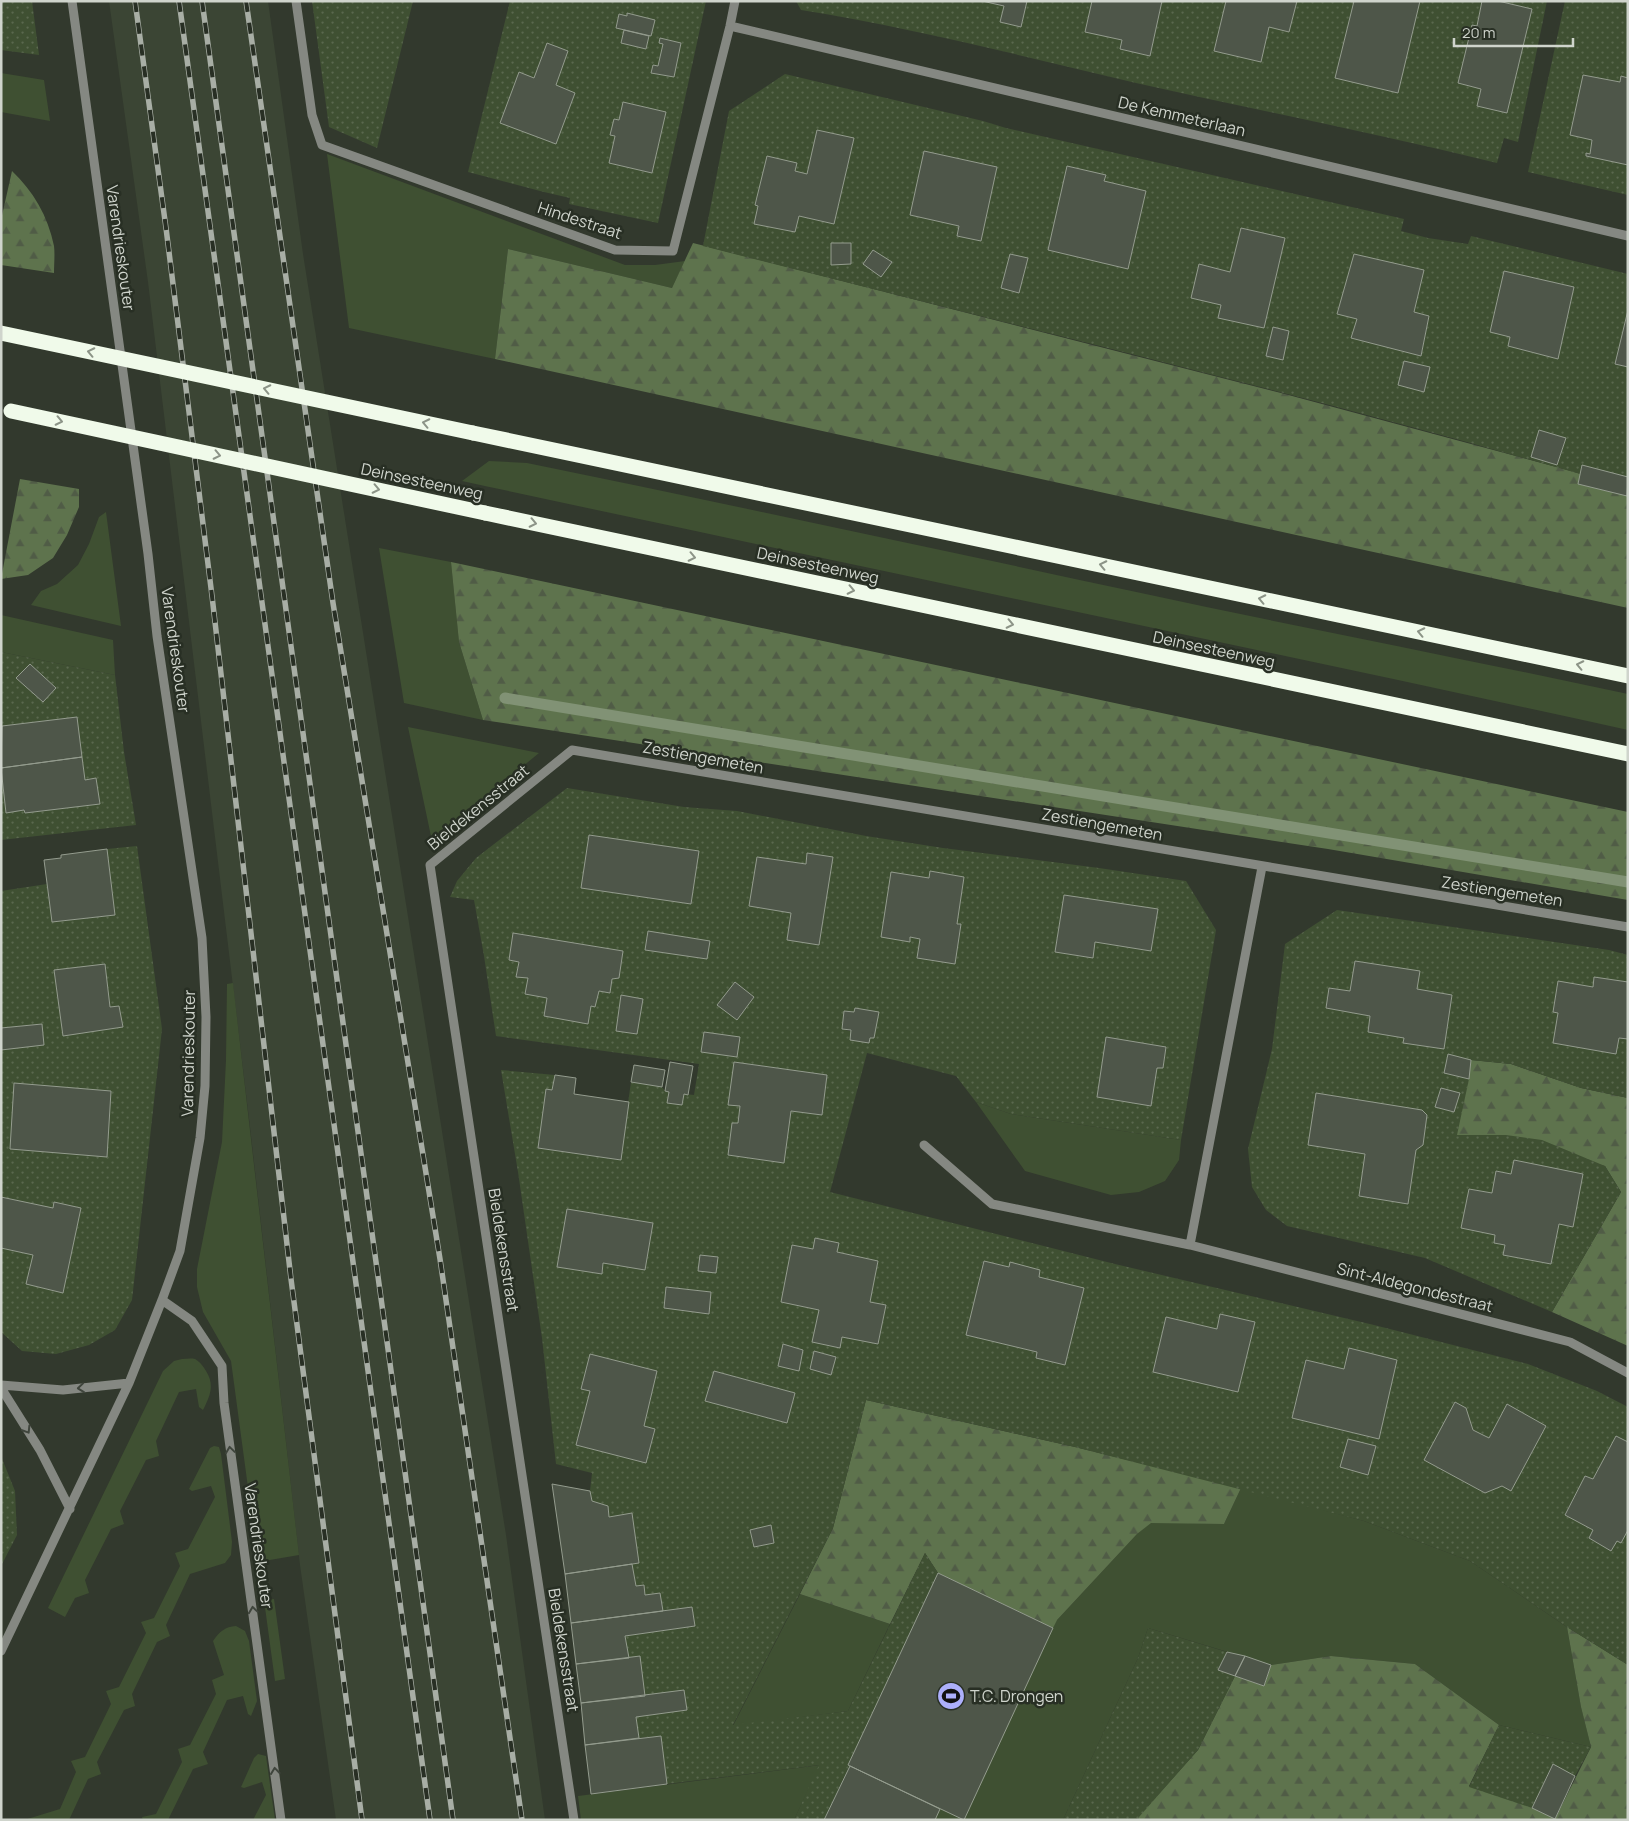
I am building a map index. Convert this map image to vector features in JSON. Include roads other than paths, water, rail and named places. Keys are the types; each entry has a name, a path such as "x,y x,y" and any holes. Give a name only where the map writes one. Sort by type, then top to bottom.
{"highway":[{"path":"1,333 1628,676"},
{"name":"Deinsesteenweg","path":"6,410 1628,754"}],"street":[{"name":"Varendrieskouter","path":"1,1651 129,1383 180,1251 200,1138 205,1086 206,1016 202,938 157,636 148,554 72,1"},
{"name":"Hindestraat","path":"296,1 312,115 322,145 615,250 673,251 735,1"},
{"name":"De Kemmeterlaan","path":"730,26 1628,236"},
{"name":"Zestiengemeten","path":"572,750 1628,927"},
{"name":"Bieldekensstraat","path":"572,750 430,864 574,1820"},
{"path":"1190,1245 1262,867"},
{"name":"Sint-Aldegondestraat","path":"924,1145 992,1204 1190,1245 1570,1342 1628,1373"},
{"name":"Varendrieskouter","path":"162,1300 192,1321 222,1366 224,1403 281,1820"},
{"path":"1,1387 63,1390 129,1383"},
{"path":"1,1387 40,1450 70,1509"}],"waterway":[{"path":"505,698 1628,882"}],"railway":[{"path":"135,1 166,228 212,596 291,1279 362,1820"},
{"path":"179,1 430,1820"},
{"path":"202,1 453,1820"},
{"path":"246,1 333,603 440,1259 522,1820"}],"place":[{"name":"T.C. Drongen","path":"951,1696"}]}
